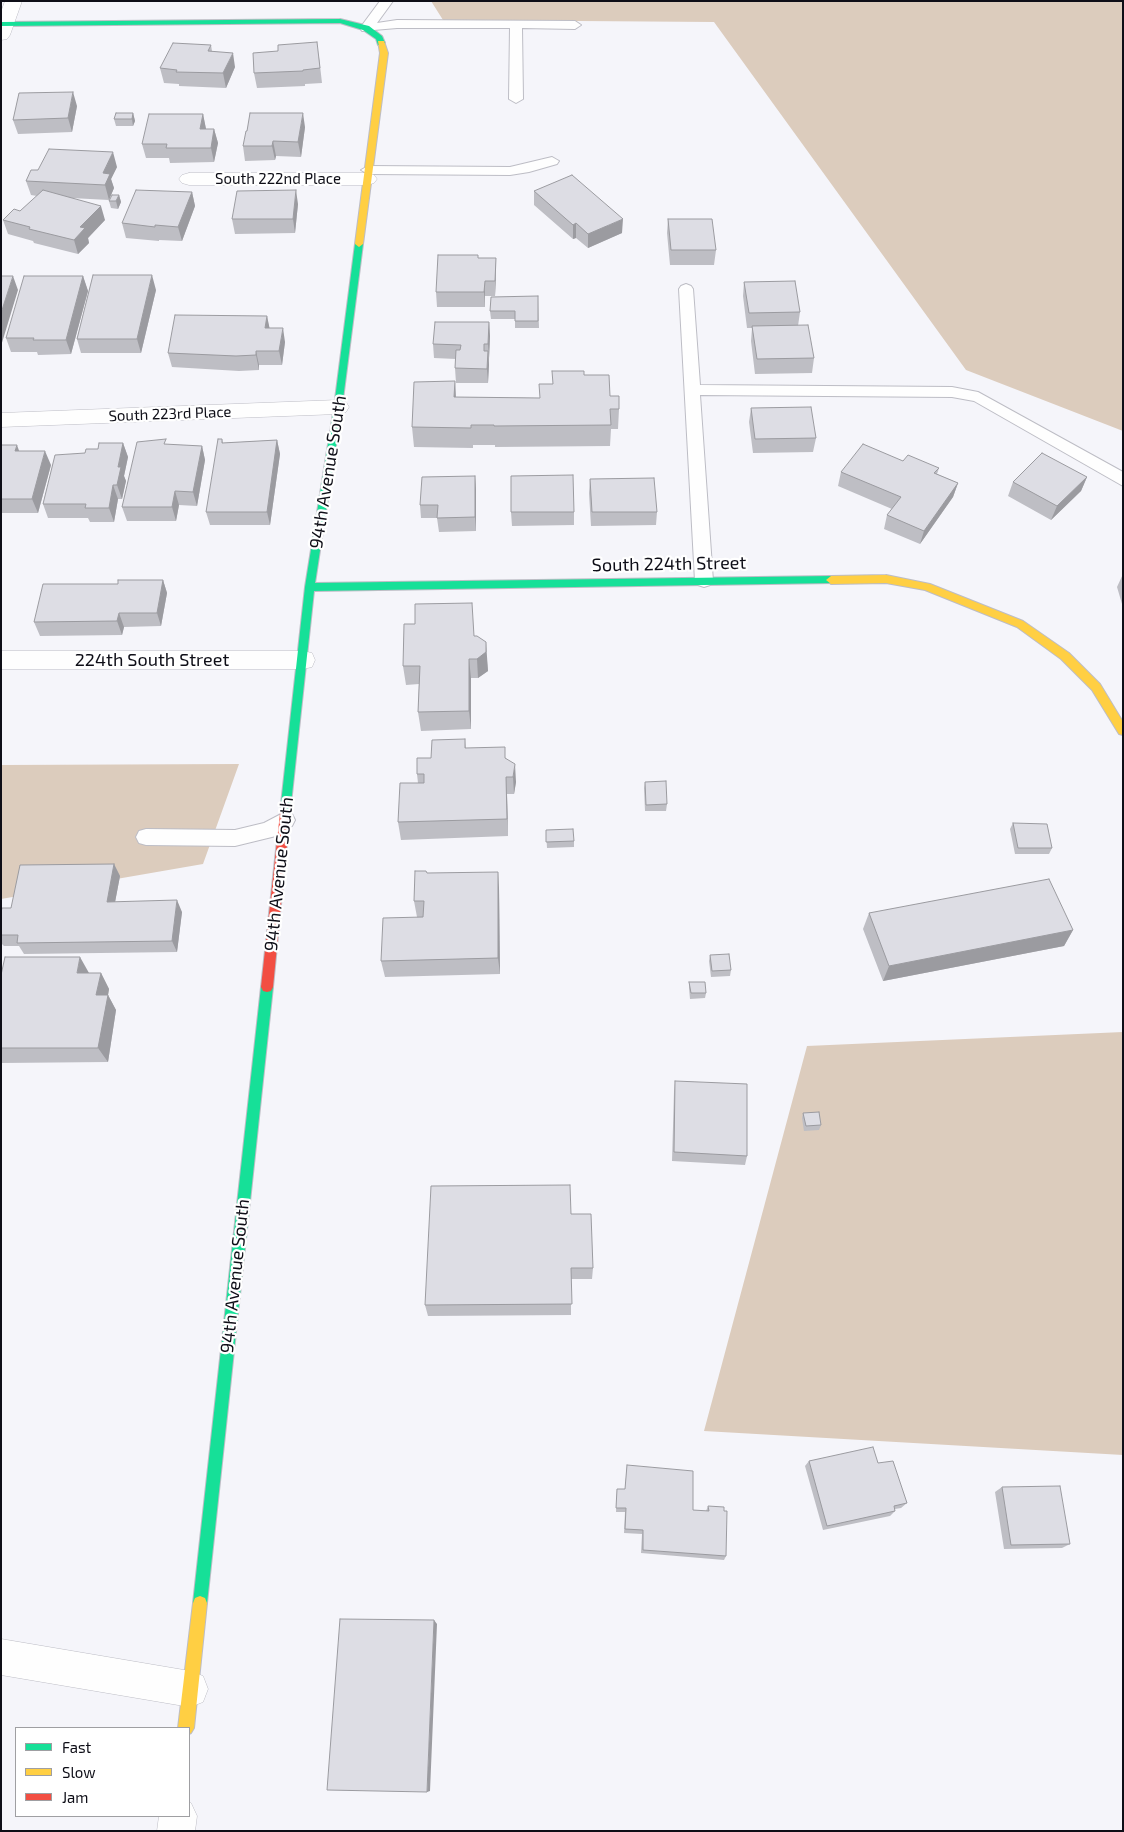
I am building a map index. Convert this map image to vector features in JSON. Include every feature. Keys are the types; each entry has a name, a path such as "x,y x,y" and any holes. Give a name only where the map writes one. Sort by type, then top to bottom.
{"street":[{"path":"14,1 3,27 324,20 340,21 366,28"},
{"name":"94th Avenue South","path":"186,1727 310,587 338,407 384,53 379,38 366,28"},
{"name":"South 222nd Place","path":"189,179 367,175"},
{"name":"South 223rd Place","path":"1,420 338,407"},
{"name":"South 224th Street","path":"310,587 886,579 927,587 975,604 1020,624 1065,656 1096,687 1123,731"},
{"name":"224th South Street","path":"1,660 303,660"},
{"path":"1,1657 190,1689"},
{"path":"176,1831 178,1817"}],"lane":[{"path":"366,28 387,1"},
{"path":"366,28 397,24 575,24"},
{"path":"516,24 516,99"},
{"path":"367,175 510,171 552,161"},
{"path":"686,289 704,581"},
{"path":"692,390 952,392 978,397 1123,480"},
{"path":"146,837 235,838 269,830 285,820"}],"shaded area":[{"path":"431,1 1123,1 1123,431 966,370 714,22 443,20"},
{"path":"239,764 203,864 1,899 1,765"},
{"path":"1123,1032 1123,1455 704,1431 807,1046"}],"building":[{"path":"317,42 320,68 303,71 254,73 253,53 278,51 278,45"},
{"path":"173,43 211,45 208,51 233,53 223,73 176,72 177,70 160,68"},
{"path":"73,92 68,118 13,120 19,93"},
{"path":"116,113 133,113 132,119 114,119"},
{"path":"250,113 303,113 298,142 273,141 272,146 243,146"},
{"path":"149,114 203,114 200,129 214,129 211,148 166,148 167,144 142,144"},
{"path":"49,149 113,152 103,173 110,174 105,185 26,181 31,170 38,170"},
{"path":"572,175 623,219 588,234 576,223 573,225 534,191"},
{"path":"43,190 101,206 80,227 85,228 74,240 29,229 30,227 3,220 14,209 20,211"},
{"path":"136,190 192,192 178,227 155,225 155,227 122,223"},
{"path":"296,190 293,219 232,219 237,191"},
{"path":"112,195 119,195 116,201 109,201"},
{"path":"668,219 712,219 716,250 671,250"},
{"path":"438,255 478,255 478,258 496,258 495,281 485,281 484,292 436,292"},
{"path":"93,275 152,275 137,339 77,339"},
{"path":"1,276 13,276 1,313"},
{"path":"24,276 83,276 66,340 6,338"},
{"path":"795,281 800,312 749,313 744,282"},
{"path":"538,296 538,321 515,321 515,311 490,311 491,297"},
{"path":"175,315 267,316 265,328 283,328 279,351 256,351 256,355 236,356 168,353"},
{"path":"435,322 489,322 488,344 484,344 484,351 488,351 487,369 455,368 456,350 460,350 461,345 433,344"},
{"path":"808,325 814,358 757,359 752,326"},
{"path":"552,371 584,371 584,375 609,375 610,396 619,396 619,409 610,409 611,425 471,425 471,428 412,427 414,382 455,381 454,397 540,398 539,384 553,384"},
{"path":"811,407 816,438 755,439 751,408"},
{"path":"166,439 164,444 202,446 193,492 175,491 172,507 122,507 137,442"},
{"path":"218,439 222,439 222,443 277,440 267,512 206,512"},
{"path":"99,443 123,443 118,467 121,467 117,485 113,485 109,508 85,508 86,504 43,504 55,455 85,453 86,449 98,449"},
{"path":"863,444 903,461 908,455 939,468 934,473 958,483 924,531 887,515 901,497 841,472"},
{"path":"1,445 17,445 15,451 45,451 32,499 1,499"},
{"path":"1042,453 1087,477 1057,506 1013,482"},
{"path":"573,475 574,512 511,512 511,476"},
{"path":"475,476 475,517 437,518 438,505 420,505 422,477"},
{"path":"654,478 657,512 592,512 590,479"},
{"path":"118,580 163,580 157,613 119,613 117,621 34,622 43,584 118,584"},
{"path":"472,603 474,636 486,642 486,652 477,659 469,659 469,711 418,712 420,666 403,666 404,624 415,624 415,604"},
{"path":"465,739 465,748 505,747 505,758 515,764 513,777 506,777 507,819 398,822 400,783 424,783 424,774 417,774 417,758 431,758 432,740"},
{"path":"666,781 667,804 646,805 645,782"},
{"path":"1013,823 1047,824 1052,848 1018,848"},
{"path":"573,829 574,841 546,842 546,830"},
{"path":"114,864 107,902 177,900 172,941 17,943 18,935 1,935 2,908 11,908 20,865"},
{"path":"415,871 426,871 427,873 498,872 498,958 381,961 383,918 423,917 424,901 414,901"},
{"path":"1049,879 1073,930 889,966 869,913"},
{"path":"729,954 731,970 712,971 710,955"},
{"path":"5,957 80,957 77,973 101,973 96,995 108,995 98,1048 1,1048 1,975"},
{"path":"689,982 705,982 706,993 691,993"},
{"path":"675,1081 747,1084 747,1156 674,1152"},
{"path":"819,1112 821,1125 806,1126 803,1113"},
{"path":"570,1185 571,1214 591,1214 593,1268 571,1268 572,1304 425,1305 431,1186"},
{"path":"873,1447 878,1463 893,1461 907,1503 894,1506 895,1511 827,1526 809,1461"},
{"path":"627,1465 693,1471 693,1510 709,1511 708,1506 724,1507 724,1511 727,1511 726,1556 643,1550 643,1530 625,1529 626,1508 616,1508 617,1489 625,1489"},
{"path":"1060,1486 1070,1544 1011,1545 1002,1487"},
{"path":"340,1619 434,1620 427,1792 327,1790"}],"traffic: fast":[{"path":"1,24 340,21 366,28 379,38 381,43"},
{"path":"285,813 310,587 338,407 359,244"},
{"path":"310,587 831,580"},
{"path":"200,1603 267,987"}],"traffic: slow":[{"path":"359,244 384,53 381,43"},
{"path":"831,580 886,579 927,587 1020,624 1065,656 1096,687 1123,731"},
{"path":"186,1727 200,1603"}],"traffic: jam":[{"path":"267,987 285,813"}]}
